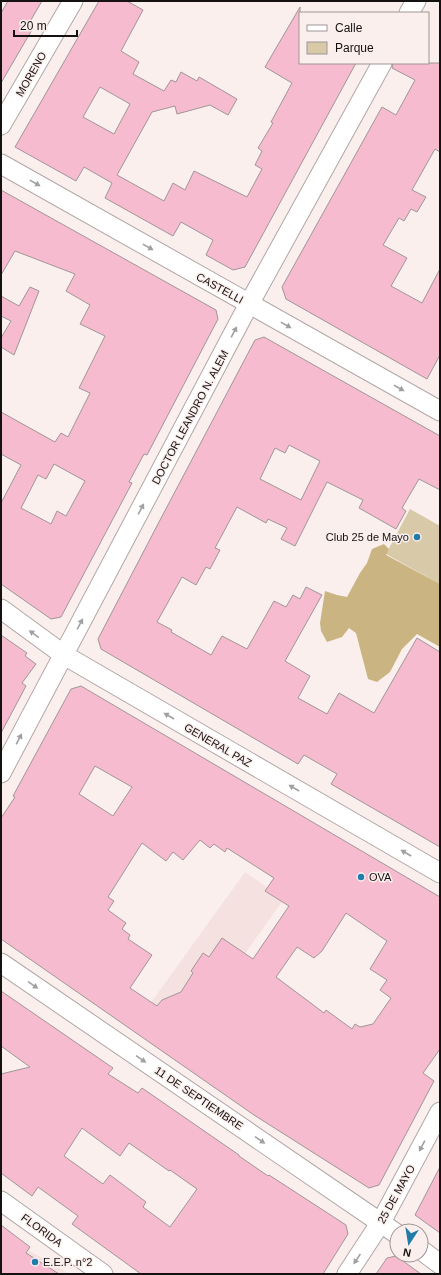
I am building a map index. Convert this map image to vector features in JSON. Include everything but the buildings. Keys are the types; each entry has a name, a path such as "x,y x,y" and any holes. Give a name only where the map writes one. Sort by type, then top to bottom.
{"street":[{"name":"MORENO","path":"1,126 73,1"},
{"path":"410,12 416,1"},
{"name":"DOCTOR LEANDRO N. ALEM","path":"1,774 249,304 381,64"},
{"name":"CASTELLI","path":"1,164 440,411"},
{"name":"GENERAL PAZ","path":"1,609 64,655 440,873"},
{"name":"11 DE SEPTIEMBRE","path":"1,964 389,1228"},
{"name":"25 DE MAYO","path":"347,1274 381,1222 440,1112"},
{"name":"FLORIDA","path":"1,1201 103,1274"},
{"path":"429,1256 440,1264"}],"shaded area":[{"path":"384,544 389,549 386,555 440,584 440,647 417,634 402,649 390,672 377,682 368,679 356,633 349,628 342,637 327,642 321,631 320,623 325,591 347,597 367,563 372,549"},
{"path":"245,872 284,899 171,1057 132,1029"},
{"name":"E.E.P. n°2","path":"28,1250 70,1274 14,1274"}],"green space":[{"name":"Club 25 de Mayo","path":"410,509 440,526 440,584 386,554"}],"place":[{"name":"Club 25 de Mayo","path":"417,537"},
{"name":"OVA","path":"361,877"},
{"name":"E.E.P. n°2","path":"35,1262"}]}
